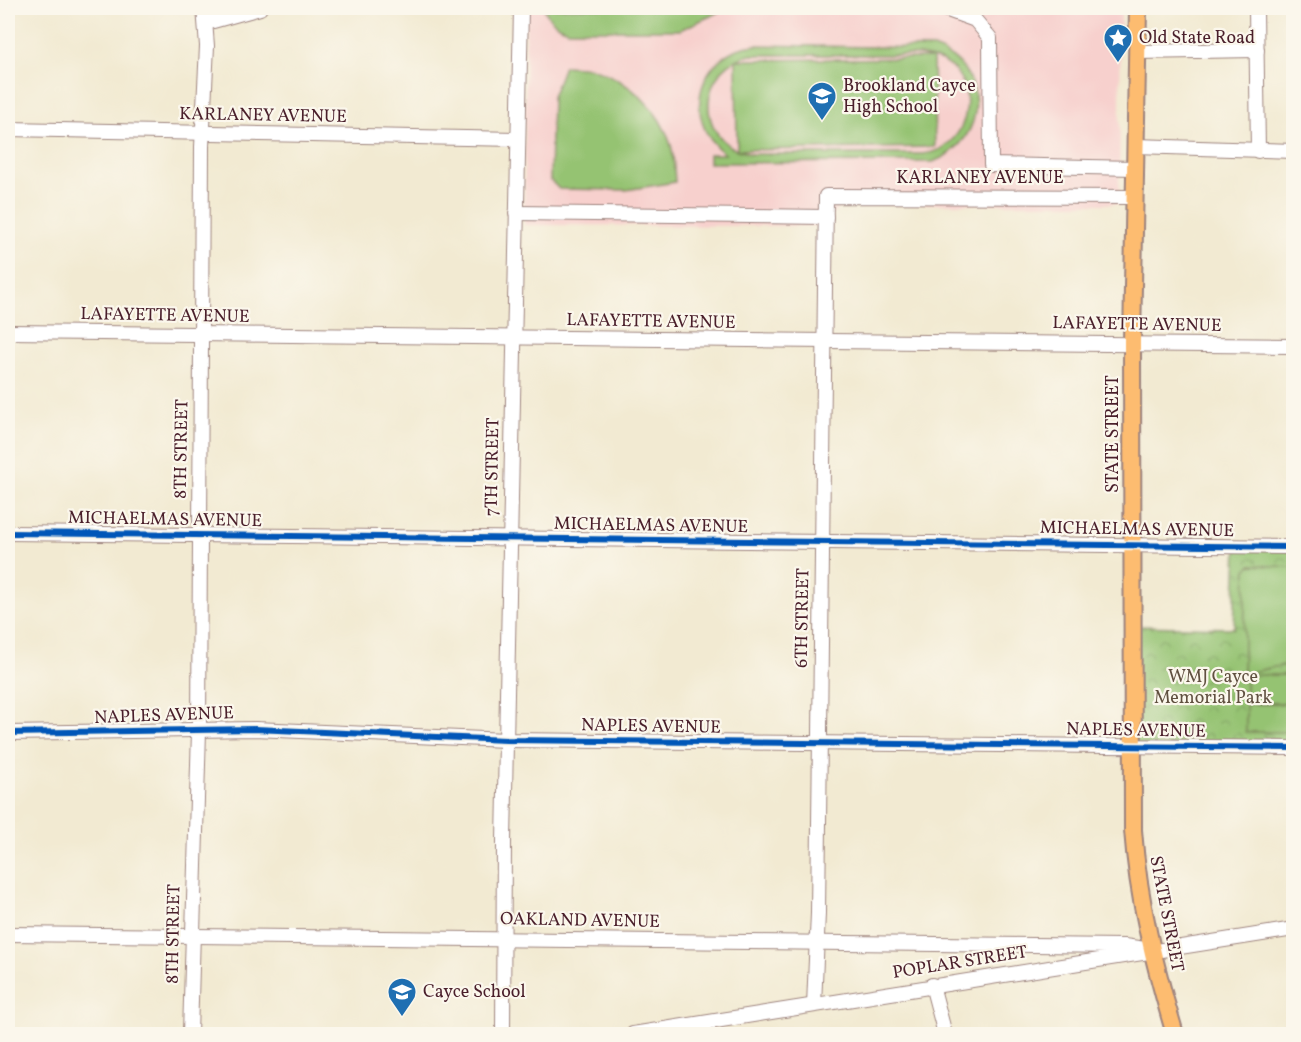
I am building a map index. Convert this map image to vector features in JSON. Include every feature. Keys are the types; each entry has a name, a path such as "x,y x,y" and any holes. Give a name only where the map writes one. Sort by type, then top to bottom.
{"main road":[{"name":"STATE STREET","path":"1138,8 1132,342 1131,745 1137,880 1152,950 1175,1035"}],"street":[{"name":"8TH STREET","path":"190,1035 199,731 203,133 207,46 204,8"},
{"path":"206,23 260,8"},
{"name":"7TH STREET","path":"503,1035 506,740 521,8"},
{"path":"942,8 975,20 990,38 991,165 1135,168"},
{"path":"1256,8 1258,151"},
{"path":"1137,52 1257,50"},
{"name":"KARLANEY AVENUE","path":"8,129 518,139"},
{"path":"1135,146 1293,151"},
{"name":"KARLANEY AVENUE","path":"826,196 1134,197"},
{"name":"6TH STREET","path":"814,1005 817,942 826,196"},
{"path":"516,213 826,218"},
{"name":"LAFAYETTE AVENUE","path":"8,332 824,342 1132,342 1293,346"},
{"name":"MICHAELMAS AVENUE","path":"8,533 1293,547"},
{"name":"NAPLES AVENUE","path":"8,734 255,729 506,740 1293,748"},
{"name":"POPLAR STREET","path":"633,1035 1293,929"},
{"name":"OAKLAND AVENUE","path":"8,934 1125,946 1152,950"},
{"path":"932,986 945,1035"}],"shaded area":[{"name":"Brookland Cayce High School","path":"526,8 1121,8 1119,204 844,204 817,226 524,225"}],"green space":[{"path":"544,8 728,8 680,30 568,30 553,22"},
{"path":"756,45 933,48 952,57 965,71 973,87 976,104 973,122 965,138 951,152 933,162 709,163 709,154 725,154 711,140 702,123 700,106 702,88 709,72 721,59 736,49","holes":["752,55 919,55 933,58 736,60","933,58 950,66 960,78 966,93 966,110 962,126 953,140 939,150 922,154 751,154 738,150 935,147","736,60 737,150 723,140 714,127 709,112 714,82 723,70"]},
{"path":"564,66 586,67 609,75 643,99 660,120 666,132 672,149 675,182 626,190 559,189 550,180 552,97"},
{"name":"WMJ Cayce Memorial Park","path":"1237,546 1293,547 1293,748 1131,745 1132,626 1234,628"},
{"path":"1251,565 1293,567 1293,663 1243,674 1246,570"},
{"path":"1246,675 1293,675 1293,703 1246,703"},
{"path":"1246,704 1293,704 1293,732 1246,732"}],"cycle path":[{"path":"8,533 1294,547"},
{"path":"8,733 255,729 506,740 1294,748"}],"place":[{"name":"Old State Road","path":"1118,64"},
{"name":"Brookland Cayce High School","path":"822,122"},
{"name":"Cayce School","path":"402,1018"}]}
